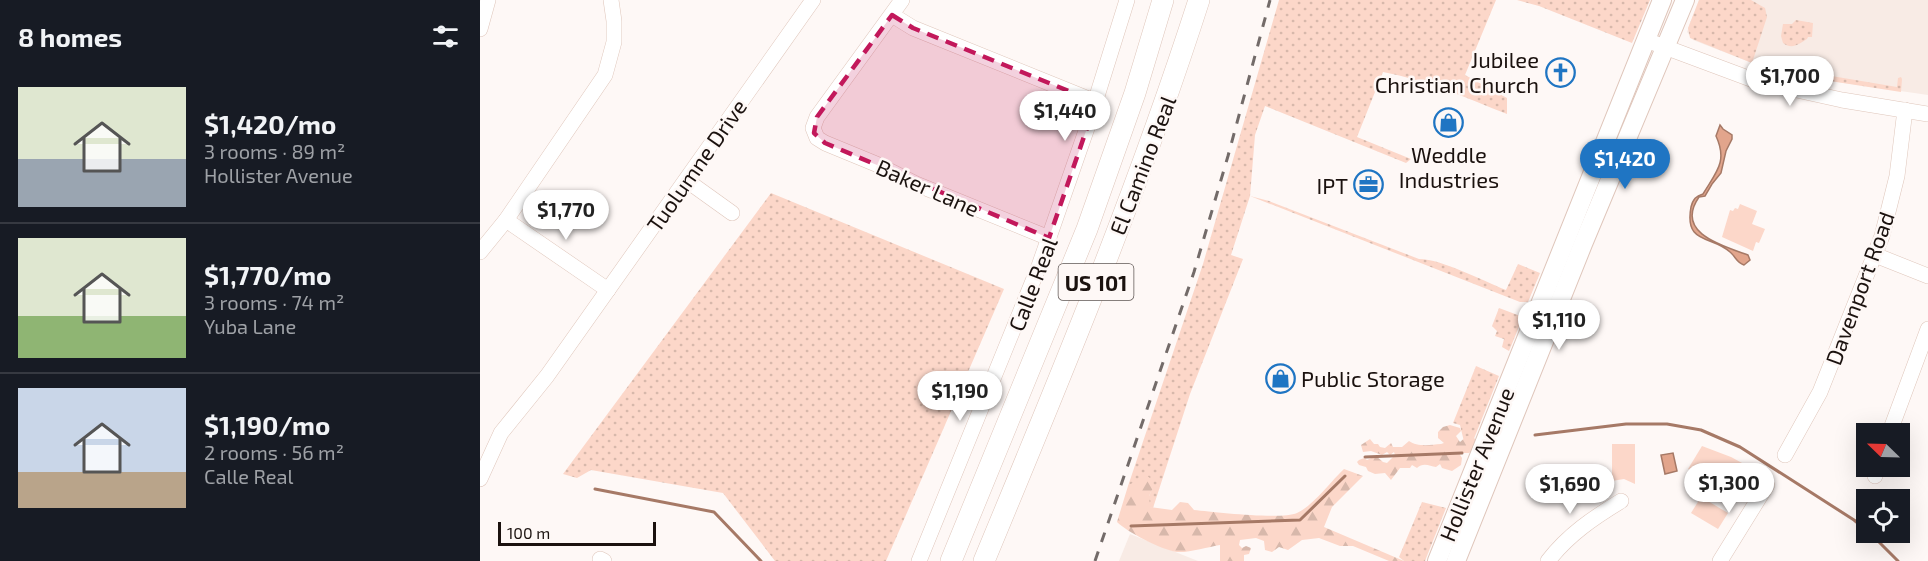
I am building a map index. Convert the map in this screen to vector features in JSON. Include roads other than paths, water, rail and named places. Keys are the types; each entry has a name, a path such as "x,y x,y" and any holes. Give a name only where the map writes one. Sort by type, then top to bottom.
{"highway":[{"name":"El Camino Real","path":"951,561 1087,229 1135,93 1163,0"},
{"name":"El Camino Real","path":"984,561 1067,359 1167,101 1199,0"}],"main road":[{"name":"Hollister Avenue","path":"1438,561 1662,0"},
{"name":"Hollister Avenue","path":"1456,561 1595,214 1685,0"}],"street":[{"path":"480,29 488,0"},
{"path":"480,252 506,220 605,75 614,42 611,0"},
{"name":"Tuolumne Drive","path":"480,479 487,444 510,421 547,376 813,0"},
{"path":"902,0 892,15 906,25 1096,102"},
{"name":"Calle Real","path":"920,561 1049,238 1096,102 1127,0"},
{"name":"Baker Lane","path":"892,15 817,117 813,128 817,138 916,184 1049,238"},
{"path":"1646,40 1756,81 1842,100 1928,114"},
{"name":"Davenport Road","path":"1785,455 1820,392 1875,255 1894,192 1905,110"},
{"path":"687,180 732,213"},
{"path":"506,220 608,290"},
{"path":"1875,255 1928,276"},
{"path":"1893,423 1928,330"},
{"path":"1720,561 1767,485"},
{"path":"1548,561 1570,536 1591,519 1621,501"}],"waterway":[{"path":"1535,435 1626,424 1667,424 1701,430 1740,447 1856,522"},
{"path":"1365,457 1462,453"},
{"path":"1131,526 1300,520 1345,476"},
{"path":"595,489 714,512 761,561"},
{"path":"1880,543 1898,561"}],"railway":[{"path":"1095,561 1194,272 1270,0"}],"place":[{"name":"Jubilee Christian Church","path":"1560,72"},
{"name":"Weddle Industries","path":"1449,122"},
{"name":"IPT","path":"1369,185"},
{"name":"Public Storage","path":"1280,378"}]}
